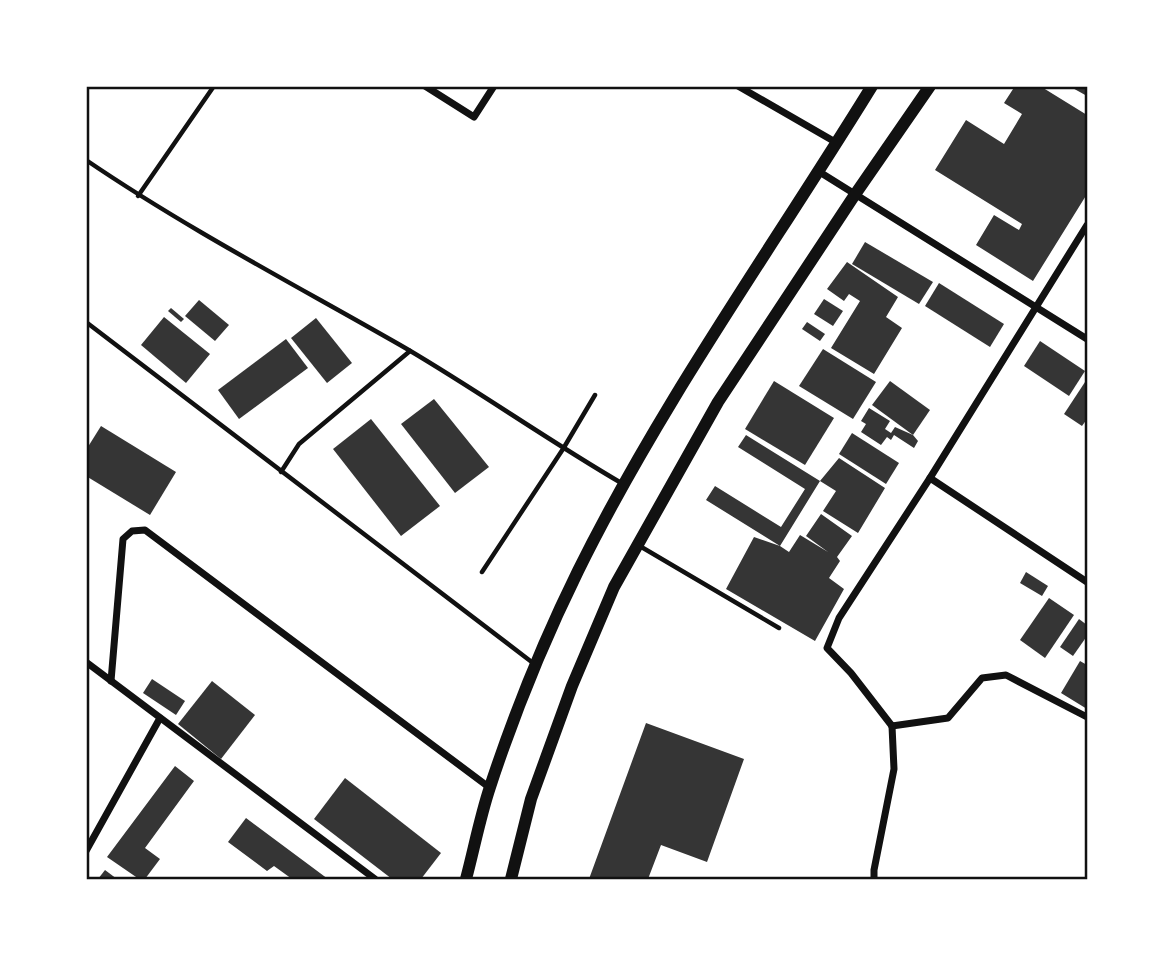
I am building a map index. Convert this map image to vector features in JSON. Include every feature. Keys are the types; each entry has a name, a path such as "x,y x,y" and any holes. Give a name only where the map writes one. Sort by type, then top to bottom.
{"main road":[{"path":"466,879 490,788 535,665 578,572 624,484 683,383 872,86"},
{"path":"512,879 531,799 572,686 614,587 718,402 930,86"}],"street":[{"path":"425,86 474,117 494,86"},
{"path":"738,86 837,143"},
{"path":"818,171 854,196 1087,339"},
{"path":"874,879 894,769 892,726 828,648 839,618 930,478 1087,225"},
{"path":"930,478 1087,582"},
{"path":"111,681 123,539 132,531 145,530 490,788"},
{"path":"86,662 375,879"},
{"path":"892,726 947,718 982,678 1006,675 1087,717"},
{"path":"86,851 160,718"}],"lane":[{"path":"138,196 214,86"},
{"path":"86,160 138,196 410,351 563,449 624,484"},
{"path":"86,322 535,665"},
{"path":"281,472 299,444 410,351"},
{"path":"482,572 595,395"},
{"path":"638,545 779,628"}],"building":[{"path":"1015,86 1040,86 1087,115 1087,194 1033,281 976,245 994,215 1019,230 1022,224 935,170 966,120 1004,144 1022,114 1004,103"},
{"path":"1069,86 1087,86 1087,96"},
{"path":"865,242 933,282 919,304 852,264"},
{"path":"847,262 898,297 886,317 902,328 874,374 831,348 860,301 849,294 844,301 827,289"},
{"path":"939,283 1004,324 990,347 925,306"},
{"path":"824,299 843,311 833,326 814,314"},
{"path":"199,300 229,325 215,341 185,316"},
{"path":"171,308 184,319 181,322 168,311"},
{"path":"164,317 210,354 186,383 141,345"},
{"path":"316,318 352,363 327,383 291,338"},
{"path":"807,322 825,334 820,341 802,329"},
{"path":"286,339 308,368 239,419 218,390"},
{"path":"1040,341 1085,371 1069,396 1024,366"},
{"path":"823,349 876,382 853,419 799,386"},
{"path":"1087,379 1087,419 1082,426 1064,414"},
{"path":"774,381 834,418 805,465 745,429"},
{"path":"890,381 930,410 913,435 872,405"},
{"path":"434,399 489,467 455,493 401,424"},
{"path":"869,408 890,421 885,429 891,433 895,427 913,435 918,441 914,448 894,435 891,440 887,437 881,445 861,432 866,424 861,421"},
{"path":"371,419 440,506 401,536 333,449"},
{"path":"101,426 176,472 150,515 86,476 86,450"},
{"path":"852,433 899,463 886,484 839,454"},
{"path":"746,435 820,481 780,546 706,500 715,486 781,527 805,489 738,447"},
{"path":"839,458 885,488 858,533 823,511 836,491 820,481"},
{"path":"821,514 852,536 837,557 840,561 829,578 844,589 815,641 726,589 754,537 789,552 800,535 828,552 806,536"},
{"path":"1026,572 1048,586 1042,596 1020,583"},
{"path":"1049,598 1074,615 1045,658 1020,640"},
{"path":"1079,619 1087,625 1087,636 1073,656 1060,647"},
{"path":"1080,661 1087,665 1087,709 1061,693"},
{"path":"152,679 185,701 176,715 143,693"},
{"path":"212,681 255,715 221,759 178,724"},
{"path":"646,723 744,759 707,862 661,845 648,879 589,879"},
{"path":"175,766 194,781 145,848 160,859 145,879 139,879 107,857"},
{"path":"345,778 441,853 421,879 392,879 314,819"},
{"path":"246,818 328,879 292,879 274,866 267,871 228,842"},
{"path":"105,870 117,879 98,879"}]}
